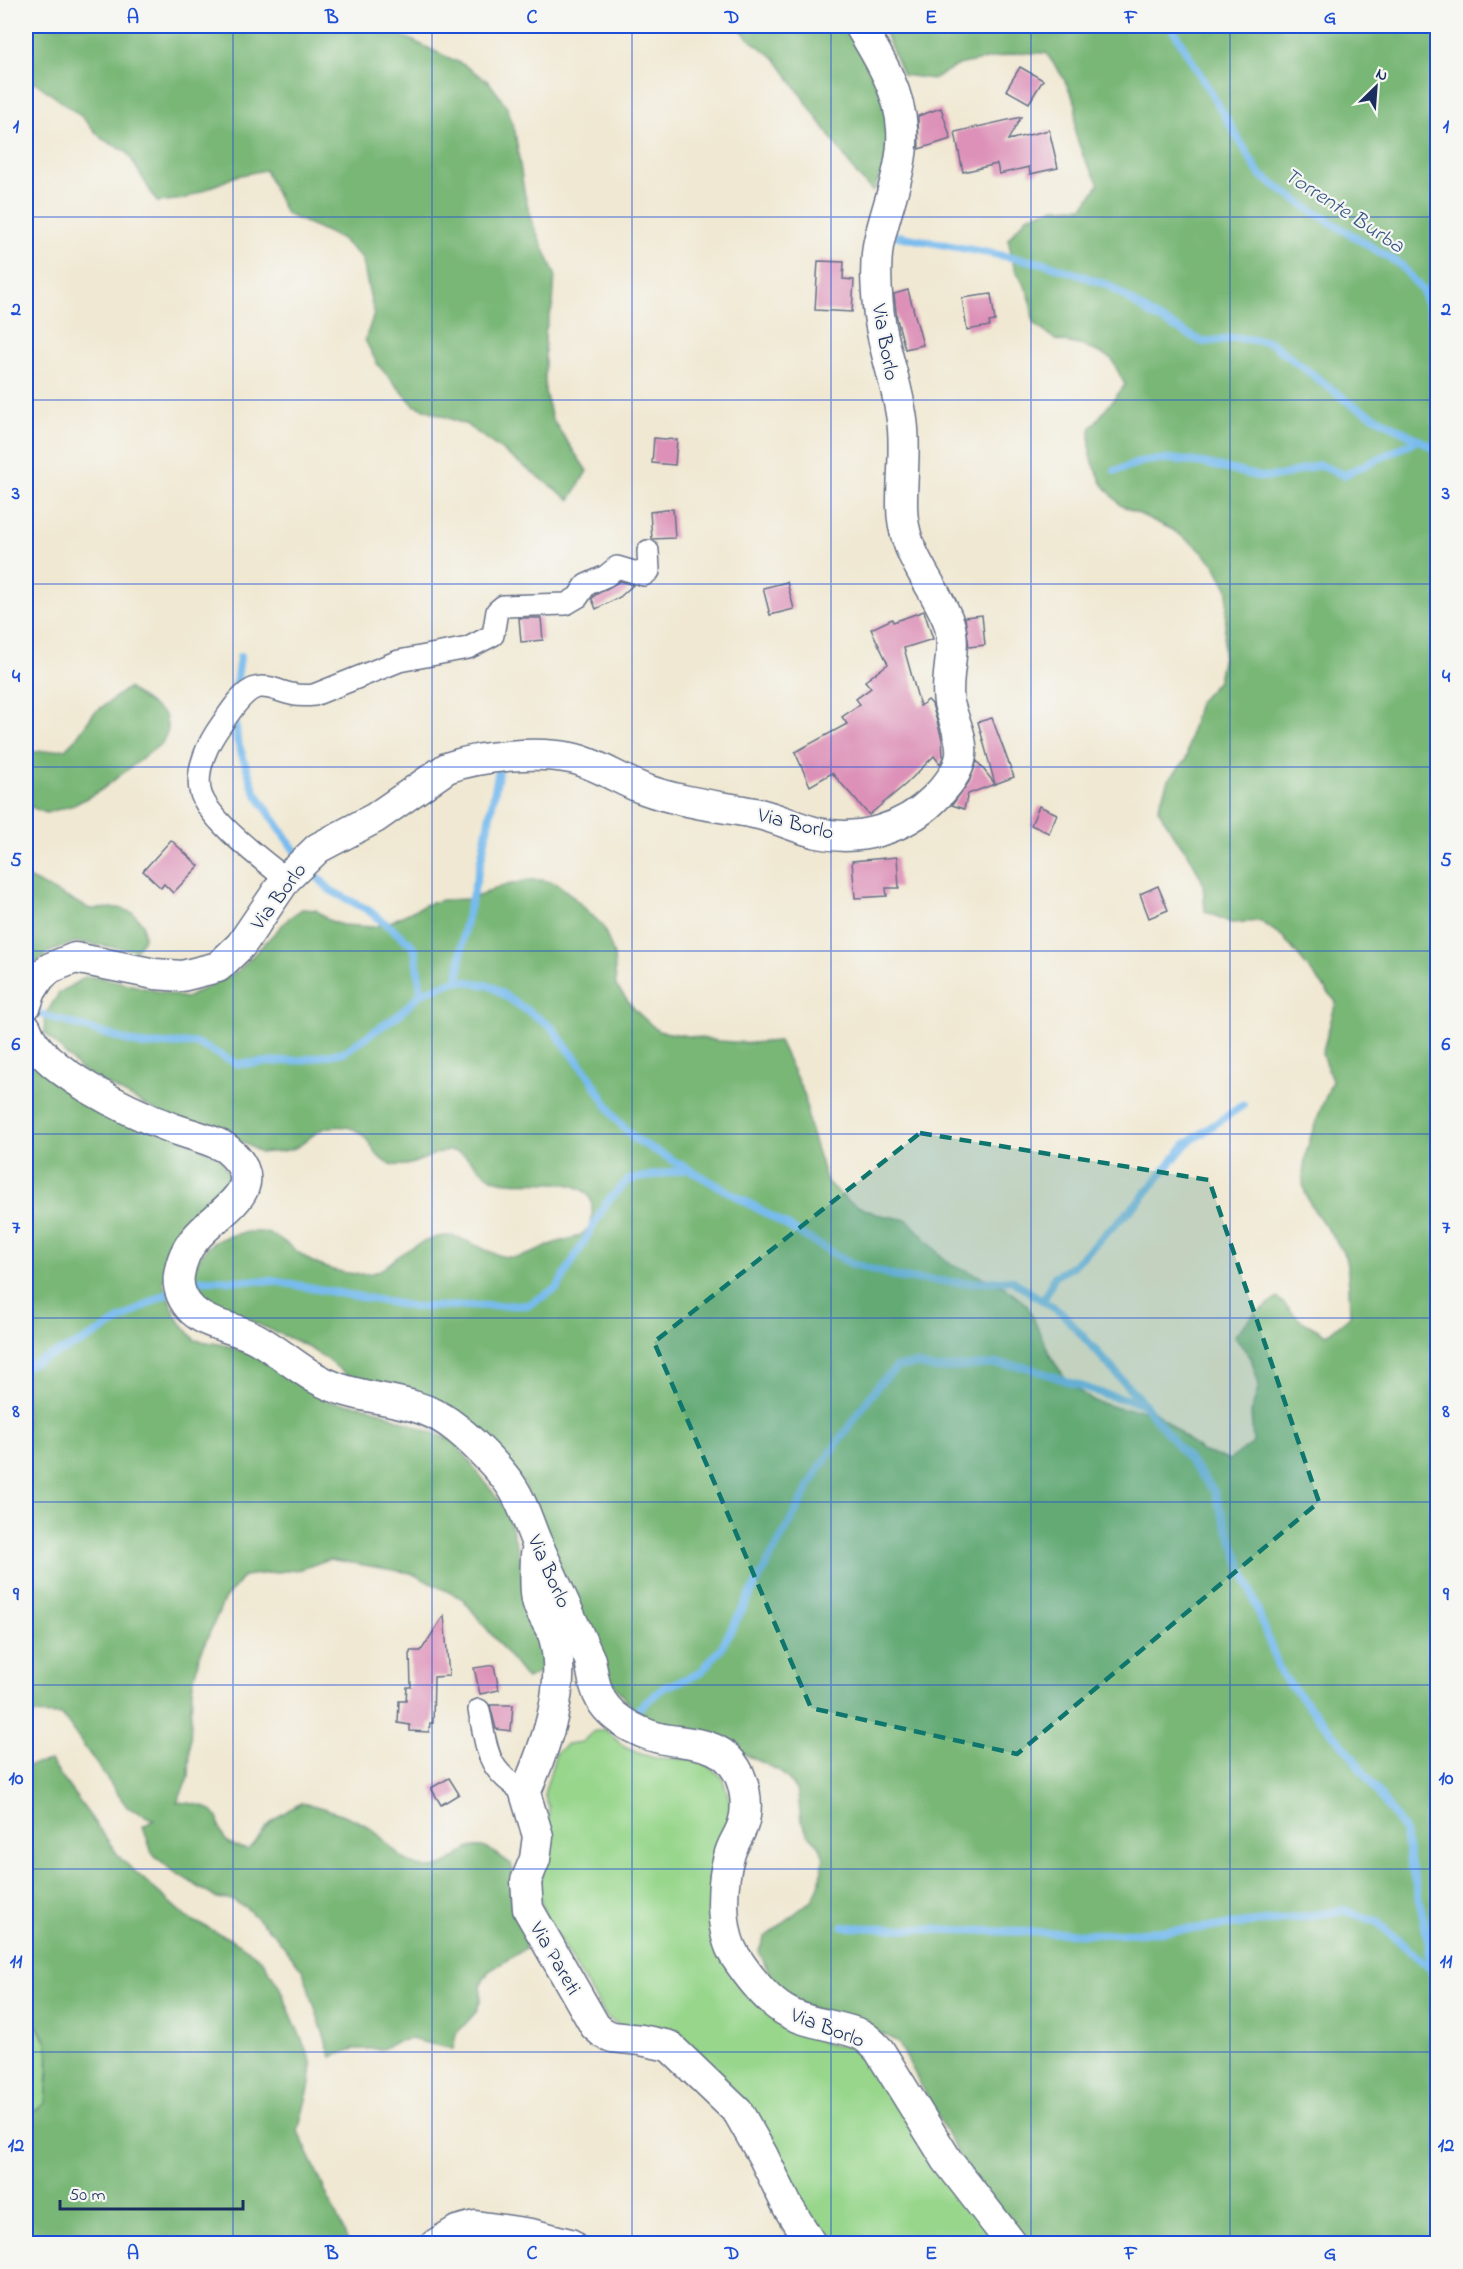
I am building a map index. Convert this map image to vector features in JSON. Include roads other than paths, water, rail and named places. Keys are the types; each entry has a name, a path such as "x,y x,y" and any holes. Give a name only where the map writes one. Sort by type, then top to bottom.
{"main road":[{"name":"Via Borlo","path":"26,1005 40,977 50,968 75,958 155,974 182,976 218,967 242,945 286,879 318,848 375,818 447,768 459,764 498,757 560,756 575,758 647,790 766,815 815,832 831,835 880,831 897,826 927,806 952,778 961,755 960,740 949,702 951,633 948,619 913,558 905,537 902,513 903,428 878,310 878,248 898,169 903,131 897,102 887,73 860,26"},
{"name":"Via Borlo","path":"26,1028 28,1037 39,1052 89,1088 148,1119 225,1148 243,1165 247,1176 238,1197 194,1239 180,1266 178,1282 182,1298 191,1310 207,1321 255,1338 324,1384 349,1392 405,1402 447,1421 482,1453 514,1490 590,1660 596,1687 602,1701 615,1717 648,1734 667,1740 710,1747 728,1759 741,1778 746,1809 743,1825 730,1853 724,1903 727,1940 736,1956 756,1983 783,2010 815,2023 861,2035 870,2040 879,2050 947,2160 1012,2244"},
{"path":"525,1793 538,1764 550,1725 559,1670 554,1638 537,1601 536,1540"},
{"name":"Via Pareti","path":"525,1793 538,1836 535,1859 526,1881 528,1909 595,2026 612,2037 669,2046 738,2112 763,2156 788,2208 811,2244"},
{"path":"436,2244 457,2231 475,2226 531,2234 570,2244"}],"street":[{"path":"286,879 231,832 204,800 200,790 201,769 207,749 228,715 248,692 262,687 301,696 314,695 399,661 468,648 493,635 497,611 503,606 566,604 578,597 586,585 606,576 617,567 644,575 649,571 648,551"},
{"path":"479,1710 494,1767 509,1783 525,1793"}],"waterway":[{"name":"Torrente Burba","path":"1171,26 1260,175 1309,209 1401,265 1422,290 1438,333"},
{"path":"898,236 1047,264 1108,285 1150,314 1203,342 1237,338 1270,342 1351,404 1438,450"},
{"path":"1115,471 1144,461 1171,459 1203,463 1261,477 1280,476 1319,465 1344,475 1418,440"},
{"path":"234,700 240,657"},
{"path":"235,715 237,740 255,792 299,857"},
{"path":"458,980 464,929 480,865 500,765"},
{"path":"307,866 330,890 368,910 410,943 415,950 421,993"},
{"path":"30,1011 142,1045 196,1043 238,1064 303,1060 344,1052 400,1014 421,993 458,980 491,986 551,1027 590,1077 615,1118 635,1139 850,1263 902,1278 968,1283 1012,1280 1063,1314 1143,1403 1214,1491 1281,1674 1349,1752 1403,1828 1428,1940 1431,1969 1438,1980"},
{"path":"1043,1301 1055,1276 1072,1267 1140,1200 1186,1144 1243,1105"},
{"path":"185,1286 202,1280 274,1281 415,1307 528,1305 557,1288 607,1202 628,1180 688,1169"},
{"path":"26,1366 80,1343 174,1291"},
{"path":"631,1715 663,1688 700,1673 721,1648 819,1469 879,1384 897,1367 916,1364 935,1369 995,1364 1026,1367 1104,1394 1143,1403"},
{"path":"843,1927 1103,1934 1183,1930 1304,1917 1344,1910 1377,1922 1431,1969"}]}
